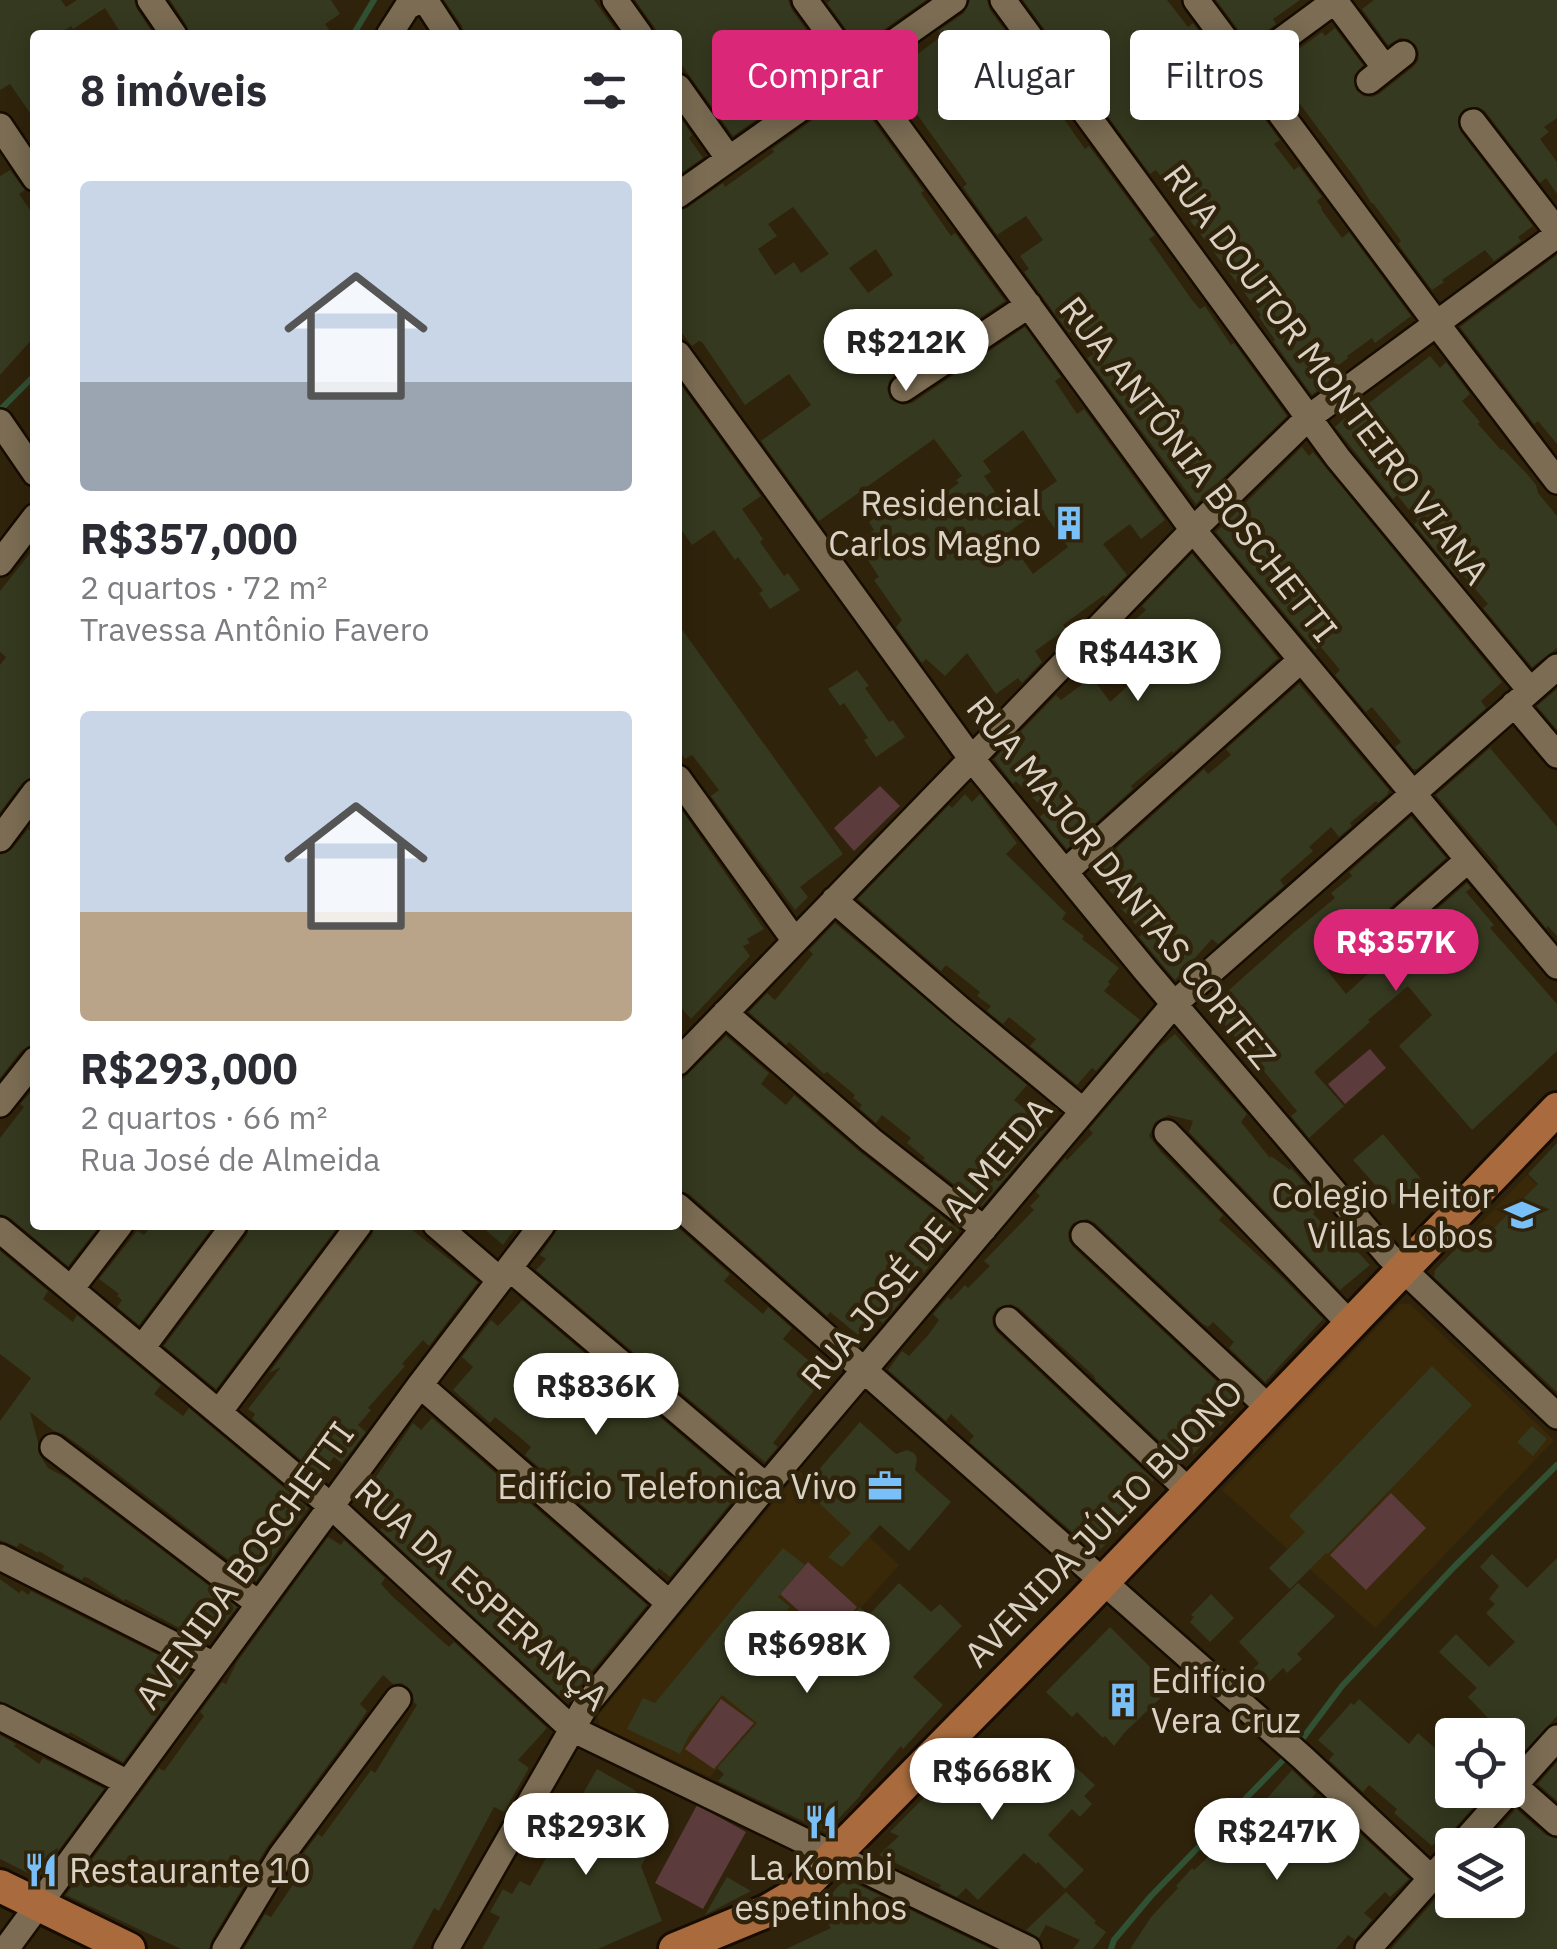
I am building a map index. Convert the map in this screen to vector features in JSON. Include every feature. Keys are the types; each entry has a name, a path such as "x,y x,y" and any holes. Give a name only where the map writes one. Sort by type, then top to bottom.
{"main road":[{"name":"AVENIDA JÚLIO BUONO","path":"675,1949 767,1911 796,1894 1103,1582 1557,1109"},
{"path":"0,1886 129,1949"}],"street":[{"path":"150,0 171,30"},
{"path":"392,30 408,6 423,0 444,30"},
{"path":"615,0 636,30"},
{"name":"RUA ANTÔNIA BOSCHETTI","path":"805,0 826,30"},
{"path":"912,30 954,0"},
{"name":"RUA DOUTOR MONTEIRO VIANA","path":"1002,0 1308,418 1522,697 1557,756"},
{"path":"1196,0 1218,30"},
{"path":"1295,30 1336,0 1385,68"},
{"path":"682,93 729,159"},
{"path":"682,193 784,120"},
{"name":"RUA ANTÔNIA BOSCHETTI","path":"892,120 1193,530 1557,966"},
{"path":"1285,120 1557,481"},
{"path":"683,1044 725,1013 1193,530 1308,418 1557,233 1473,122"},
{"path":"0,126 30,171"},
{"path":"904,389 1030,306"},
{"name":"RUA MAJOR DANTAS CORTEZ","path":"682,360 971,758 1064,872 1402,1271 1557,1416"},
{"path":"3,427 30,462"},
{"path":"0,563 30,524"},
{"path":"1064,872 1301,660"},
{"name":"RUA JOSÉ DE ALMEIDA","path":"446,1949 586,1705 1174,1004 1557,666"},
{"path":"682,784 795,941"},
{"path":"0,839 30,799"},
{"path":"1356,960 1468,860"},
{"path":"834,900 1084,1112"},
{"path":"725,1013 871,1140 984,1229"},
{"path":"0,1104 30,1066"},
{"path":"1167,1133 1350,1325"},
{"path":"682,1209 1283,1740 1431,1878"},
{"name":"RUA DA ESPERANÇA","path":"0,1230 331,1506 572,1729 1028,1949"},
{"path":"71,1289 116,1230"},
{"path":"142,1348 230,1230"},
{"path":"219,1412 355,1230"},
{"path":"443,1230 505,1274 766,1486"},
{"name":"AVENIDA BOSCHETTI","path":"6,1949 420,1384 538,1230"},
{"path":"1084,1235 1270,1408"},
{"path":"1008,1320 1190,1492"},
{"path":"420,1384 669,1603"},
{"path":"54,1446 259,1604"},
{"path":"0,1557 214,1666"},
{"path":"225,1949 281,1856 398,1699"},
{"path":"0,1717 128,1782"},
{"path":"1525,1774 1557,1738"},
{"path":"1525,1796 1557,1824"},
{"path":"1476,1828 1494,1808"},
{"path":"1368,1949 1435,1873"}],"shaded area":[{"path":"880,786 900,806 854,851 834,828"},
{"path":"1370,1049 1386,1068 1345,1104 1328,1084"},
{"name":"Colegio Heitor Villas Lobos","path":"1527,1175 1557,1205 1527,1271 1478,1226"},
{"path":"1399,1304 1410,1304 1554,1440 1375,1628 1222,1490"},
{"path":"800,1471 899,1565 710,1777 600,1726 598,1716"},
{"path":"1391,1493 1426,1528 1366,1590 1330,1555"},
{"path":"808,1562 857,1607 829,1638 780,1594"},
{"path":"721,1699 754,1723 714,1769 685,1749"},
{"path":"697,1805 746,1832 703,1909 655,1883"}],"building":[{"path":"0,0 61,0 66,7 77,0 134,0 151,30 119,30 105,8 73,29 71,26 65,30 30,30 30,113 10,84 0,90"},
{"path":"170,0 331,0 340,14 325,24 329,30 188,30"},
{"path":"444,0 594,0 615,30 463,30"},
{"path":"635,0 788,0 806,30 712,30 712,107 682,66 682,30 656,30"},
{"path":"926,0 883,30 847,30 827,3"},
{"path":"970,0 987,0 1005,30 939,30 964,13"},
{"path":"1023,0 1167,0 1188,27 1193,23 1198,30 1130,30 1130,120 1265,120 1280,140 1274,144 1294,170 1299,166 1322,197 1317,201 1342,238 1349,232 1411,316 1375,343 1372,338 1347,356 1326,375 1330,380 1312,395 1273,341 1261,315 1182,205 1156,170 1150,174 1110,119 1110,30 1045,30"},
{"path":"1216,0 1300,0 1273,19 1276,24 1268,30 1238,30"},
{"path":"1374,0 1557,0 1557,118 1544,127 1549,132 1540,139 1557,162 1557,194 1546,178 1540,183 1485,111 1478,107 1464,109 1458,117 1460,131 1533,226 1518,237 1521,241 1494,261 1485,250 1432,290 1398,244 1401,241 1299,103 1299,49 1322,32 1325,36 1335,28 1363,65 1354,76 1356,90 1364,96 1379,94 1418,61 1416,45 1400,38 1388,45 1362,9"},
{"path":"938,39 938,120 1065,120 1085,149 1089,146 1155,235 1149,239 1192,300 1200,309 1205,306 1287,416 1196,504 1087,358 1094,354 1076,328 1069,333 1024,272 1029,269 1020,256 1043,240 1026,216 997,235 963,187 967,184 918,116 918,54"},
{"path":"682,120 692,135 689,138 703,158 682,172"},
{"path":"721,120 755,120 733,136"},
{"path":"813,120 872,120 951,236 955,233 1005,301 894,375 887,389 890,399 903,405 912,403 1025,327 1061,377 1055,381 1077,414 1084,409 1165,520 1141,539 1130,524 1103,544 1127,575 1035,651 1042,662 1022,683 1018,678 996,694 967,653 945,676 926,659 922,663 896,627 902,620 874,580 879,577 856,542 874,530 869,522 907,495 918,512 959,483 956,480 962,476 934,439 819,521 761,441 811,405 789,374 745,405 702,342 692,346 682,333 682,210 723,183 725,187","holes":["793,207 829,254 801,273 794,262 775,275 758,249 777,236 768,224","876,249 893,275 868,293 849,268","1023,430 1057,481 1015,510 1012,506 1007,509 984,476 991,472 983,461","1043,512 1068,547 1033,574 1005,535 1032,515 1034,519"]},
{"path":"10,170 25,190 19,194 30,210 30,342 0,375 0,176"},
{"path":"1557,255 1557,444 1538,421 1534,424 1460,327"},
{"path":"1430,356 1440,368 1446,362 1470,394 1462,401 1478,424 1527,474 1557,516 1557,648 1532,667 1483,608 1488,604 1463,575 1458,578 1414,524 1418,521 1397,495 1393,499 1335,427"},
{"path":"682,387 761,496 742,509 784,576 788,573 800,590 770,609 759,593 763,591 714,530 692,545 682,531"},
{"path":"1302,447 1309,456 1313,452 1502,682 1481,701 1486,708 1417,769 1395,747 1401,742 1372,707 1366,712 1335,675 1340,670 1320,646 1315,650 1216,532"},
{"path":"30,553 30,778 0,812 0,665 6,657 0,652 0,591"},
{"path":"1192,554 1278,658 1131,786 1133,789 1067,849 1040,817 1046,811 1016,781 1013,784 994,759 1056,695 1061,700 1092,677 1110,702 1136,679 1108,648 1137,622 1146,610 1142,606"},
{"path":"682,630 843,854 800,887 808,897 795,910 711,796 719,790 692,755 685,759"},
{"path":"857,670 889,722 893,720 905,737 876,757 844,703 840,706 828,689"},
{"path":"1299,684 1389,790 1387,795 1350,823 1352,826 1339,837 1331,827 1309,847 1313,851 1280,880 1284,886 1218,944 1212,939 1175,980 1092,870 1204,769 1208,774 1231,755 1226,749"},
{"path":"1557,689 1557,730 1537,706"},
{"path":"1490,748 1557,827 1557,936 1546,928 1436,795"},
{"path":"965,794 972,802 980,794 1017,843 1006,854 1066,913 1062,919 1119,968 1104,991 1140,1020 1096,1071 1092,1068 1077,1085 1030,1046 1036,1039 1009,1017 1003,1024 987,1011 991,1006 977,996 980,992 946,965 941,971 858,899 949,805 952,808"},
{"path":"682,811 764,929 747,939 750,943 743,946 750,956 691,1019 682,1009"},
{"path":"1411,817 1446,858 1345,947 1340,959 1327,970 1346,994 1467,883 1471,888 1466,892 1494,925 1490,928 1557,1004 1557,1051 1472,1130 1399,1046 1432,1015 1408,986 1314,1072 1344,1106 1309,1138 1291,1116 1297,1111 1210,1007 1335,898 1331,893 1352,876 1349,872"},
{"path":"30,831 30,1046 22,1050 0,1078 0,855"},
{"path":"835,923 1027,1085 1014,1100 1048,1128 982,1206 923,1160 907,1143 911,1138 882,1115 876,1123 859,1108 862,1105 853,1098 855,1095 827,1072 824,1074 789,1042 786,1045 749,1012 767,993 775,1000 813,954 809,950"},
{"path":"1175,1034 1247,1114 1241,1122 1270,1158 1291,1168 1307,1186 1301,1193 1319,1206 1313,1214 1335,1236 1339,1232 1370,1265 1340,1290 1189,1132 1193,1121 1169,1115 1155,1122 1149,1136 1161,1152 1223,1215 1219,1220 1323,1319 1265,1382 1229,1348 1234,1342 1213,1322 1208,1327 1203,1324 1095,1223 1087,1219 1073,1223 1068,1232 1073,1247 1241,1404 1184,1464 1019,1308 1011,1304 997,1308 992,1317 997,1332 1154,1480 1129,1512 1133,1515 1098,1552 969,1442 974,1436 951,1414 946,1421 888,1370 902,1351 909,1356 929,1334 939,1320 933,1314 948,1297 951,1300 965,1285 968,1288 990,1266 984,1261 1034,1210 1030,1206 1040,1196 1036,1192 1093,1133 1089,1129 1157,1049"},
{"path":"726,1036 769,1073 761,1084 786,1105 794,1095 959,1230 883,1323 878,1319 873,1325 869,1322 858,1335 830,1312 827,1316 682,1191 682,1080"},
{"path":"30,1093 30,1230 96,1230 68,1266 0,1214 0,1138 24,1107 20,1104"},
{"path":"1383,1134 1422,1180 1393,1205 1353,1160"},
{"path":"1557,1143 1557,1392 1434,1277 1435,1270 1478,1226 1487,1235 1538,1184 1528,1174"},
{"path":"148,1230 210,1230 139,1325 117,1307 122,1300 119,1294 99,1279 137,1231 144,1235"},
{"path":"248,1230 335,1230 216,1389 164,1346"},
{"path":"374,1230 412,1230 478,1282 429,1346 423,1340 368,1408 371,1410 358,1425 366,1432 342,1463 334,1457 319,1475 252,1419 255,1414 248,1409 281,1367 269,1373"},
{"path":"486,1230 514,1230 503,1245"},
{"path":"558,1230 681,1230 730,1274 724,1281 763,1314 768,1307 792,1328 783,1339 826,1375 773,1443 778,1447 765,1462 536,1270 546,1259 540,1255"},
{"path":"0,1251 48,1291 43,1299 73,1322 77,1315 161,1385 154,1394 183,1416 189,1408 308,1508 256,1581 97,1458 30,1412 38,1452 48,1468 67,1478 237,1607 214,1637 191,1620 183,1630 88,1578 82,1580 62,1570 64,1566 39,1551 0,1540 0,1421 31,1378 0,1354"},
{"path":"522,1300 743,1488 670,1577 659,1568 657,1571 525,1455 531,1447 495,1417 490,1423 453,1390 473,1367 462,1357 491,1320 498,1326"},
{"path":"1432,1366 1472,1405 1290,1589 1269,1568 1305,1532 1289,1516"},
{"path":"432,1418 647,1605 566,1702 380,1530 386,1523 360,1500 413,1423 421,1430"},
{"name":"Edifício Telefonica Vivo","path":"860,1422 896,1454 907,1450 914,1453 915,1470 951,1502 909,1551 880,1525 842,1567 828,1557 851,1533 803,1488"},
{"path":"1532,1426 1547,1439 1533,1456 1517,1442"},
{"path":"328,1537 341,1545 344,1540 385,1578 381,1584 393,1597 449,1647 454,1642 547,1728 518,1760 529,1768 504,1812 494,1807 439,1911 434,1908 412,1949 244,1949 265,1914 271,1917 307,1864 299,1859 318,1834 322,1837 371,1770 375,1773 417,1705 408,1687 393,1684 383,1675 360,1704 367,1711 267,1847 209,1949 181,1949 66,1895 159,1768 164,1771 204,1716 200,1712 222,1682 226,1684 237,1662"},
{"path":"783,1548 805,1565 778,1597 790,1607 785,1613 824,1648 860,1607 868,1616 899,1583 931,1612 940,1604 962,1626 913,1677 943,1705 903,1749 901,1746 826,1832 718,1781 724,1774 717,1768 757,1723 722,1695 690,1734 680,1754 627,1729 643,1698 655,1703"},
{"path":"1492,1554 1527,1588 1557,1558 1557,1716 1525,1751 1525,1718 1488,1718 1468,1697 1477,1688 1439,1652 1456,1634 1489,1667 1515,1642 1486,1613 1495,1604 1489,1599 1499,1586 1480,1567"},
{"path":"0,1579 19,1593 22,1590 28,1595 31,1591 190,1671 123,1762 70,1732 0,1701"},
{"path":"1298,1583 1335,1616 1297,1654 1302,1659 1287,1673 1283,1668 1256,1695 1241,1682 1259,1663 1239,1642"},
{"path":"1211,1594 1234,1618 1210,1642 1190,1622 1194,1617 1191,1615"},
{"path":"1110,1627 1169,1690 1114,1746 1077,1712 1072,1717 1046,1692"},
{"path":"1359,1699 1409,1744 1418,1733 1435,1748 1435,1808 1473,1808 1455,1828 1435,1828 1432,1846 1369,1785 1363,1792 1329,1760 1334,1754 1318,1740 1351,1703 1354,1705"},
{"path":"0,1735 39,1764 43,1758 104,1789 38,1878 0,1859"},
{"path":"1045,1739 1095,1785 1084,1796 1092,1804 1080,1817 1072,1809 1048,1835 1084,1870 1065,1889 1024,1853 978,1900 966,1888 957,1897 879,1855 899,1836 890,1832 966,1755 999,1788 1023,1763 1014,1755 1027,1742 1035,1750"},
{"path":"1557,1762 1557,1801 1538,1784"},
{"path":"597,1769 636,1791 633,1796 666,1816 641,1866 662,1921 598,1949 482,1949 500,1917 490,1912 503,1889 512,1894 520,1881 530,1886"},
{"path":"1292,1770 1316,1793 1311,1799 1352,1836 1357,1831 1409,1879 1390,1897 1385,1892 1364,1913 1372,1920 1355,1940 1348,1935 1336,1949 1130,1949 1192,1868 1212,1857 1237,1831 1233,1827 1251,1807 1256,1811"},
{"path":"1516,1809 1546,1835 1557,1839 1557,1949 1391,1949 1435,1899 1435,1918 1525,1918 1525,1828 1499,1828"},
{"path":"727,1877 751,1891 705,1915"},
{"path":"845,1879 991,1949 786,1949 831,1928 817,1910"},
{"path":"1066,1892 1106,1932 1093,1949 1073,1949 1080,1940 1046,1925 1039,1938 1026,1930"}],"waterway":[{"path":"356,30 374,0"},
{"path":"0,410 30,380"},
{"path":"1297,1746 1342,1686 1557,1465"},
{"path":"1111,1949 1114,1940 1151,1896 1288,1755"}],"place":[{"name":"Residencial Carlos Magno","path":"1069,523"},
{"name":"Colegio Heitor Villas Lobos","path":"1522,1215"},
{"name":"Edifício Telefonica Vivo","path":"885,1486"},
{"name":"Edifício Vera Cruz","path":"1123,1700"},
{"name":"La Kombi espetinhos","path":"821,1822"},
{"name":"Restaurante 10","path":"41,1870"}]}
